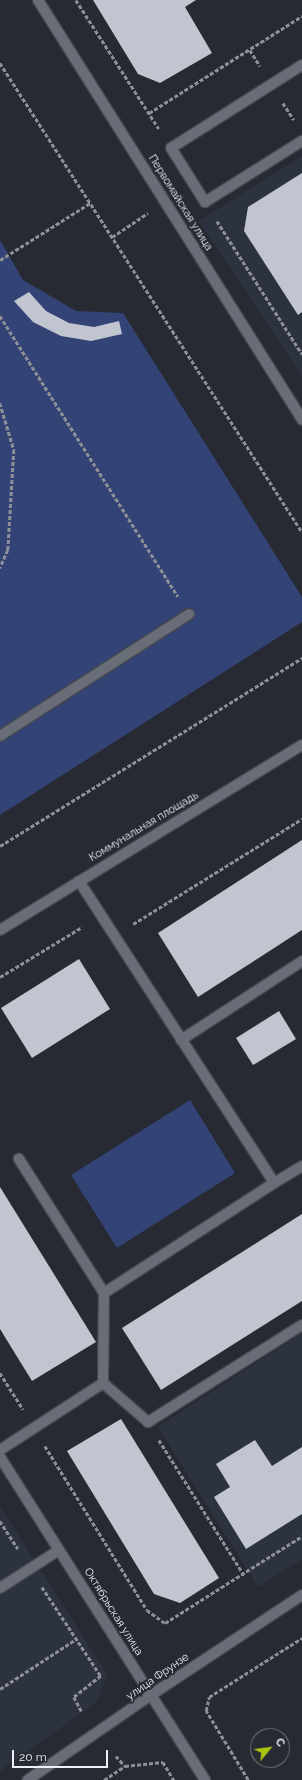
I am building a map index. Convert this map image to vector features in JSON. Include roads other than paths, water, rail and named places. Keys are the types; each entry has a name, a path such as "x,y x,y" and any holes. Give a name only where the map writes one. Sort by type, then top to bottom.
{"street":[{"name":"Первомайская улица","path":"38,0 302,420"},
{"path":"302,65 171,148 205,202 302,141"},
{"path":"0,736 189,614"},
{"name":"Коммунальная площадь","path":"0,930 302,746"},
{"path":"79,881 274,1183"},
{"path":"181,1040 302,961"},
{"path":"19,1159 104,1293 103,1383 148,1422 302,1325"},
{"path":"104,1293 302,1166"},
{"path":"0,1450 103,1383"},
{"name":"Октябрьская улица","path":"0,1457 205,1780"},
{"path":"0,1588 59,1550"},
{"name":"улица Фрунзе","path":"28,1780 302,1595"}]}
